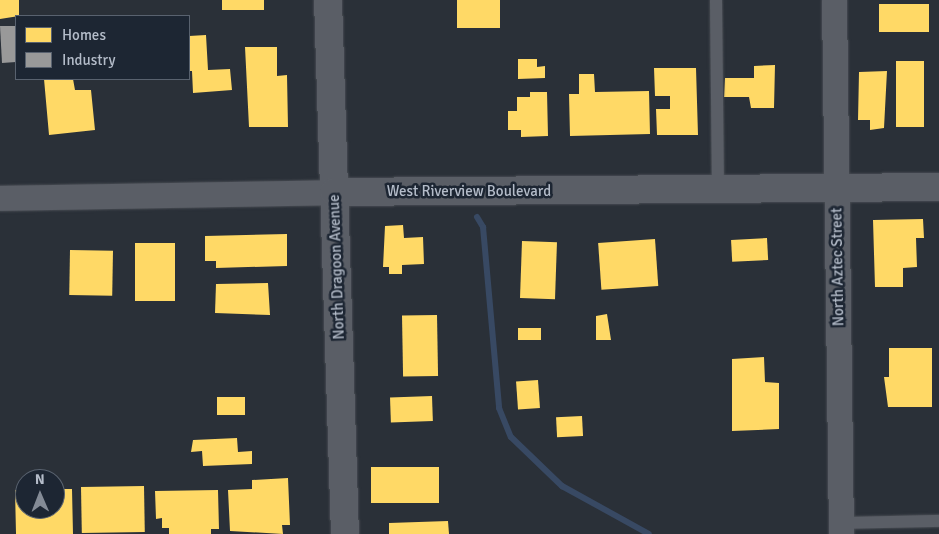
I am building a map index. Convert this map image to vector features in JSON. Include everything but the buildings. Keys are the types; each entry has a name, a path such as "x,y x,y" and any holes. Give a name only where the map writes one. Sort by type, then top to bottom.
{"street":[{"name":"North Dragoon Avenue","path":"328,0 345,534"},
{"name":"North Aztec Street","path":"834,0 841,529"},
{"name":"West Riverview Boulevard","path":"0,198 334,192 837,190 939,187"}],"lane":[{"path":"716,0 718,190"},
{"path":"841,529 939,522"}],"waterway":[{"path":"477,217 483,227 499,408 511,437 562,486 649,534"}]}
